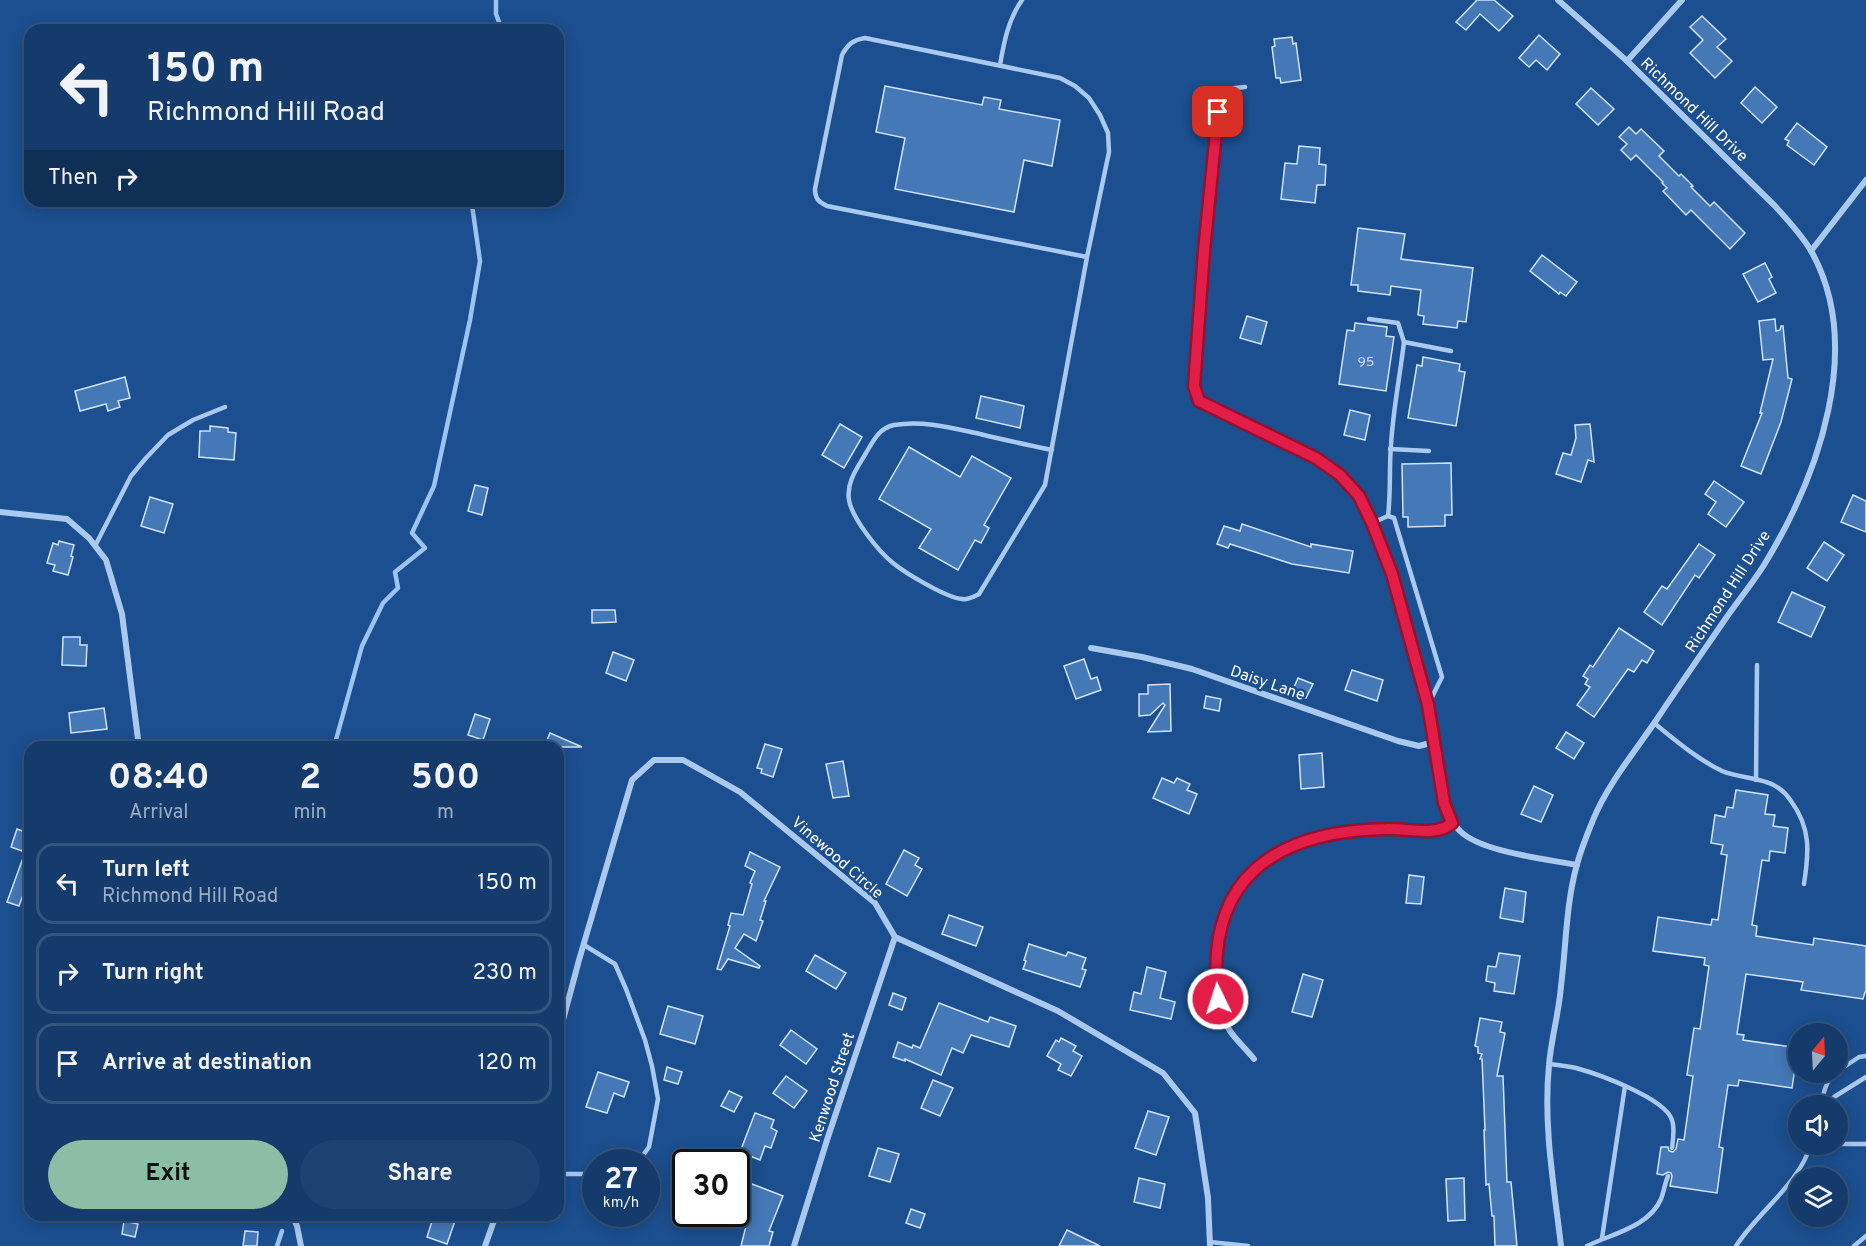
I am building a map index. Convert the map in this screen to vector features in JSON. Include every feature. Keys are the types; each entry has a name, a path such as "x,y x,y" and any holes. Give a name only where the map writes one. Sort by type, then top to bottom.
{"street":[{"name":"Richmond Hill Drive","path":"1558,0 1628,61 1795,228 1811,251 1831,302 1837,333 1836,382 1820,444 1797,504 1764,565 1620,772 1594,816 1576,865 1570,895 1558,1012 1549,1064 1550,1154 1561,1246"},
{"path":"1628,61 1682,0"},
{"path":"1811,251 1866,180"},
{"path":"1199,401 1316,458 1340,475 1359,496 1392,574 1428,705 1444,803 1452,823 1468,838 1482,844 1576,865"},
{"path":"0,512 67,519 89,538 106,560 122,614 138,741"},
{"name":"Daisy Lane","path":"1091,648 1192,669 1398,741 1419,746 1434,742"},
{"name":"Vinewood Circle","path":"564,1017 632,780 654,760 683,760 740,792 875,903 895,937"},
{"path":"1254,1059 1230,1031 1224,1019 1215,981 1215,964 1222,927 1233,897 1246,877 1267,859 1285,849 1327,835 1373,829 1436,831 1444,830 1452,823"},
{"path":"895,937 1058,1011 1163,1073 1195,1113 1208,1198 1210,1244"},
{"name":"Kenwood Street","path":"794,1246 895,937"},
{"path":"295,1221 301,1246"},
{"path":"485,1246 494,1221"}],"lane":[{"path":"1000,65 1009,24 1022,0"},
{"path":"1052,450 944,426 891,425 878,434 853,475 848,493 853,512 872,540 893,562 943,593 963,599 972,598 979,594 987,583 1045,485 1052,450 1087,257 1109,152 1108,133 1089,98 1075,86 1060,78 865,38 855,40 847,46 842,55 814,189 815,197 820,203 1087,257"},
{"path":"1199,401 1194,386 1220,100 1226,89 1245,87"},
{"path":"1369,319 1398,323 1404,342 1393,414 1390,449 1391,494 1388,516"},
{"path":"1404,342 1451,351"},
{"path":"95,546 131,476 146,458 168,435 192,420 225,407"},
{"path":"1390,449 1429,451"},
{"path":"1372,523 1388,516 1395,518 1442,677 1428,705"},
{"path":"1756,780 1757,666"},
{"path":"1654,723 1677,742 1722,771 1776,786 1788,797 1801,814 1807,835 1808,859 1804,884"},
{"path":"584,945 615,963 645,1040 658,1099 648,1149"},
{"path":"1848,1064 1859,1057 1866,1056"},
{"path":"1549,1064 1600,1075 1646,1096 1663,1108 1672,1120 1672,1148"},
{"path":"1837,1095 1866,1077"},
{"path":"1602,1238 1625,1086"},
{"path":"1848,1144 1866,1144"},
{"path":"1736,1246 1805,1162 1807,1155"},
{"path":"564,1174 582,1174"},
{"path":"1587,1246 1632,1227 1653,1211 1660,1200 1668,1176"},
{"path":"1854,1246 1866,1236"},
{"path":"1741,1238 1742,1246"},
{"path":"1210,1244 1248,1246"}],"building":[{"path":"1477,0 1494,0 1513,16 1499,31 1480,14 1466,30 1456,22"},
{"path":"1702,16 1726,39 1717,47 1732,61 1715,78 1690,53 1703,40 1690,27"},
{"path":"1539,35 1560,54 1547,70 1536,60 1529,67 1519,58"},
{"path":"1292,37 1293,44 1296,43 1301,80 1281,83 1280,78 1276,78 1272,47 1275,46 1274,39"},
{"path":"885,86 982,105 984,97 1001,100 999,109 1060,120 1052,166 1024,160 1014,212 895,189 905,138 876,132"},
{"path":"1755,87 1777,107 1762,123 1741,103"},
{"path":"1591,88 1614,109 1598,125 1576,104"},
{"path":"1797,123 1827,147 1814,165 1787,145 1789,141 1785,139"},
{"path":"1629,127 1636,134 1641,129 1664,151 1659,156 1679,176 1681,174 1710,206 1714,202 1745,233 1730,249 1691,210 1686,215 1663,191 1667,188 1663,182 1636,155 1631,160 1621,150 1627,144 1619,137"},
{"path":"1299,146 1320,148 1319,164 1326,165 1325,185 1317,185 1315,203 1281,199 1285,163 1297,164"},
{"path":"1358,228 1405,234 1401,259 1473,268 1466,322 1458,321 1457,328 1423,324 1424,316 1418,315 1421,290 1391,286 1390,295 1358,291 1358,285 1351,285"},
{"path":"1542,255 1577,282 1566,296 1560,292 1559,294 1530,271"},
{"path":"1765,263 1776,293 1758,302 1743,274"},
{"path":"1247,316 1267,322 1261,344 1240,338"},
{"path":"1775,319 1776,331 1783,326 1788,378 1792,379 1781,422 1761,474 1741,466 1762,413 1760,413 1773,359 1763,360 1759,321"},
{"path":"1355,323 1387,327 1386,336 1394,337 1386,391 1339,384 1347,330 1354,331"},
{"path":"1423,357 1460,364 1459,371 1465,372 1456,426 1408,418 1417,365 1422,366"},
{"path":"125,377 130,398 118,401 120,407 108,411 106,404 80,411 75,391"},
{"path":"981,396 1024,406 1020,428 976,418"},
{"path":"1350,410 1370,415 1365,440 1344,435"},
{"path":"840,424 862,437 844,468 822,455"},
{"path":"1590,424 1594,462 1588,460 1581,482 1556,474 1563,453 1571,455 1576,438 1575,425"},
{"path":"210,426 228,428 228,432 236,433 234,460 199,457 200,431 210,431"},
{"path":"909,447 960,477 972,456 1011,478 984,525 989,528 981,543 975,540 958,570 919,548 931,529 879,499"},
{"path":"1451,463 1452,515 1445,515 1445,526 1408,527 1408,517 1403,517 1402,464"},
{"path":"1714,481 1744,502 1726,527 1708,514 1716,502 1705,494"},
{"path":"475,485 488,488 482,515 468,511"},
{"path":"1853,495 1866,501 1866,532 1841,522"},
{"path":"150,497 173,504 164,533 141,526"},
{"path":"1242,524 1311,547 1311,544 1353,551 1349,573 1292,564 1230,544 1228,548 1217,544 1224,526 1240,531"},
{"path":"59,541 74,545 68,575 53,571 55,565 47,563 53,543 58,545"},
{"path":"1824,542 1844,555 1827,581 1807,568"},
{"path":"1699,544 1715,555 1699,578 1695,575 1662,625 1644,612 1662,586 1667,589"},
{"path":"1792,592 1825,607 1811,637 1778,622"},
{"path":"592,610 615,610 616,622 592,623"},
{"path":"1619,628 1654,651 1647,663 1642,660 1634,672 1628,669 1594,717 1577,705 1590,687 1585,684 1588,679 1583,676 1590,665 1593,667"},
{"path":"63,637 80,637 80,645 87,645 86,666 62,665"},
{"path":"613,652 634,660 626,681 606,673"},
{"path":"1084,659 1091,679 1097,677 1101,690 1076,699 1064,666"},
{"path":"1352,670 1383,680 1377,701 1345,690"},
{"path":"1298,678 1313,684 1306,698 1292,692"},
{"path":"1170,684 1171,731 1148,732 1165,705 1163,703 1150,715 1139,716 1139,694 1148,694 1148,685"},
{"path":"1206,696 1221,699 1219,711 1204,708"},
{"path":"104,708 107,729 71,733 69,713"},
{"path":"475,714 490,719 483,740 468,735"},
{"path":"1566,732 1584,743 1574,759 1556,748"},
{"path":"550,733 582,747 564,747 564,741 547,741"},
{"path":"765,744 782,749 773,777 761,773 762,769 757,768"},
{"path":"1322,753 1324,787 1301,789 1299,755"},
{"path":"843,761 849,796 833,798 826,764"},
{"path":"1162,778 1174,783 1177,778 1190,784 1187,790 1197,794 1189,814 1153,798"},
{"path":"1534,786 1553,795 1541,822 1521,814"},
{"path":"1736,790 1768,795 1765,814 1775,815 1773,826 1788,828 1785,853 1770,851 1769,861 1762,860 1752,925 1757,926 1756,936 1813,945 1814,938 1866,946 1866,992 1863,999 1801,990 1803,982 1746,974 1737,1034 1744,1035 1743,1040 1788,1047 1788,1083 1793,1083 1792,1088 1739,1080 1738,1086 1728,1085 1719,1147 1723,1148 1717,1193 1670,1186 1671,1173 1657,1174 1661,1147 1668,1147 1669,1151 1673,1152 1678,1139 1684,1140 1693,1076 1687,1075 1694,1028 1700,1029 1709,966 1704,965 1705,958 1653,951 1658,917 1711,925 1712,919 1718,920 1727,855 1721,854 1723,845 1711,843 1715,815 1725,817 1727,807 1733,808"},
{"path":"17,829 24,832 22,851 11,847"},
{"path":"904,850 919,858 915,865 922,869 907,896 886,884"},
{"path":"750,852 780,867 764,901 766,901 760,920 763,921 756,941 744,934 735,948 760,966 759,968 728,959 721,970 717,969 730,926 728,925 731,913 743,915 752,884 750,883 755,871 745,866"},
{"path":"24,855 24,892 19,906 7,902"},
{"path":"1409,875 1424,877 1421,904 1406,903"},
{"path":"1505,888 1526,892 1523,922 1500,918"},
{"path":"949,915 983,927 976,946 942,934"},
{"path":"1029,944 1066,956 1068,952 1086,958 1082,969 1086,970 1080,987 1023,969"},
{"path":"1499,953 1520,956 1514,994 1494,991 1495,983 1486,981 1488,966 1496,967"},
{"path":"815,955 846,973 836,989 806,971"},
{"path":"1147,967 1166,972 1160,998 1175,1002 1171,1019 1130,1010 1134,992 1141,994"},
{"path":"1303,974 1323,980 1312,1017 1292,1012"},
{"path":"893,993 906,998 902,1010 889,1005"},
{"path":"939,1003 988,1022 990,1017 1016,1026 1009,1047 971,1035 963,1053 952,1048 941,1075 905,1059 905,1061 893,1057 898,1042 912,1048 913,1045 920,1048"},
{"path":"668,1006 703,1016 695,1044 660,1034"},
{"path":"1480,1018 1502,1022 1500,1032 1505,1033 1497,1076 1503,1076 1507,1182 1511,1182 1517,1246 1495,1246 1494,1216 1492,1216 1489,1184 1486,1185 1482,1059 1480,1059 1482,1054 1478,1053 1478,1047 1475,1046"},
{"path":"791,1030 817,1049 806,1064 780,1045"},
{"path":"1061,1038 1076,1046 1073,1051 1082,1056 1071,1076 1058,1070 1061,1064 1047,1056 1056,1040 1059,1042"},
{"path":"667,1067 682,1072 678,1084 664,1080"},
{"path":"598,1072 629,1082 624,1097 614,1093 607,1113 586,1107"},
{"path":"786,1076 807,1091 794,1108 773,1093"},
{"path":"933,1080 953,1088 940,1116 921,1108"},
{"path":"729,1091 742,1097 734,1112 721,1106"},
{"path":"1148,1111 1169,1117 1156,1155 1135,1148"},
{"path":"755,1113 774,1120 771,1128 777,1131 771,1148 765,1146 760,1160 750,1156 750,1149 741,1149"},
{"path":"878,1148 899,1154 890,1182 869,1176"},
{"path":"1139,1178 1165,1184 1160,1208 1134,1202"},
{"path":"1464,1178 1465,1220 1448,1221 1446,1179"},
{"path":"752,1184 783,1196 769,1231 773,1232 769,1246 741,1246 746,1227 750,1227"},
{"path":"911,1209 925,1214 920,1228 906,1223"},
{"path":"124,1221 138,1224 135,1237 122,1234"},
{"path":"432,1221 455,1221 447,1244 427,1237"},
{"path":"1067,1230 1100,1246 1059,1246"},
{"path":"245,1231 258,1232 257,1246 243,1246"}],"waterway":[{"path":"496,0 496,14 500,24"},
{"path":"336,741 362,646 383,603 398,588 395,572 425,548 412,533 434,486 470,320 480,261 472,207"},
{"path":"277,1246 282,1231"}],"route":[{"path":"1218,112 1199,311 1194,386 1196,393 1199,401 1316,458 1340,475 1359,496 1392,574 1428,705 1444,803 1452,823 1444,830 1436,831 1393,828 1347,831 1327,835 1285,849 1255,868 1239,886 1222,927 1215,964 1218,999"}]}
